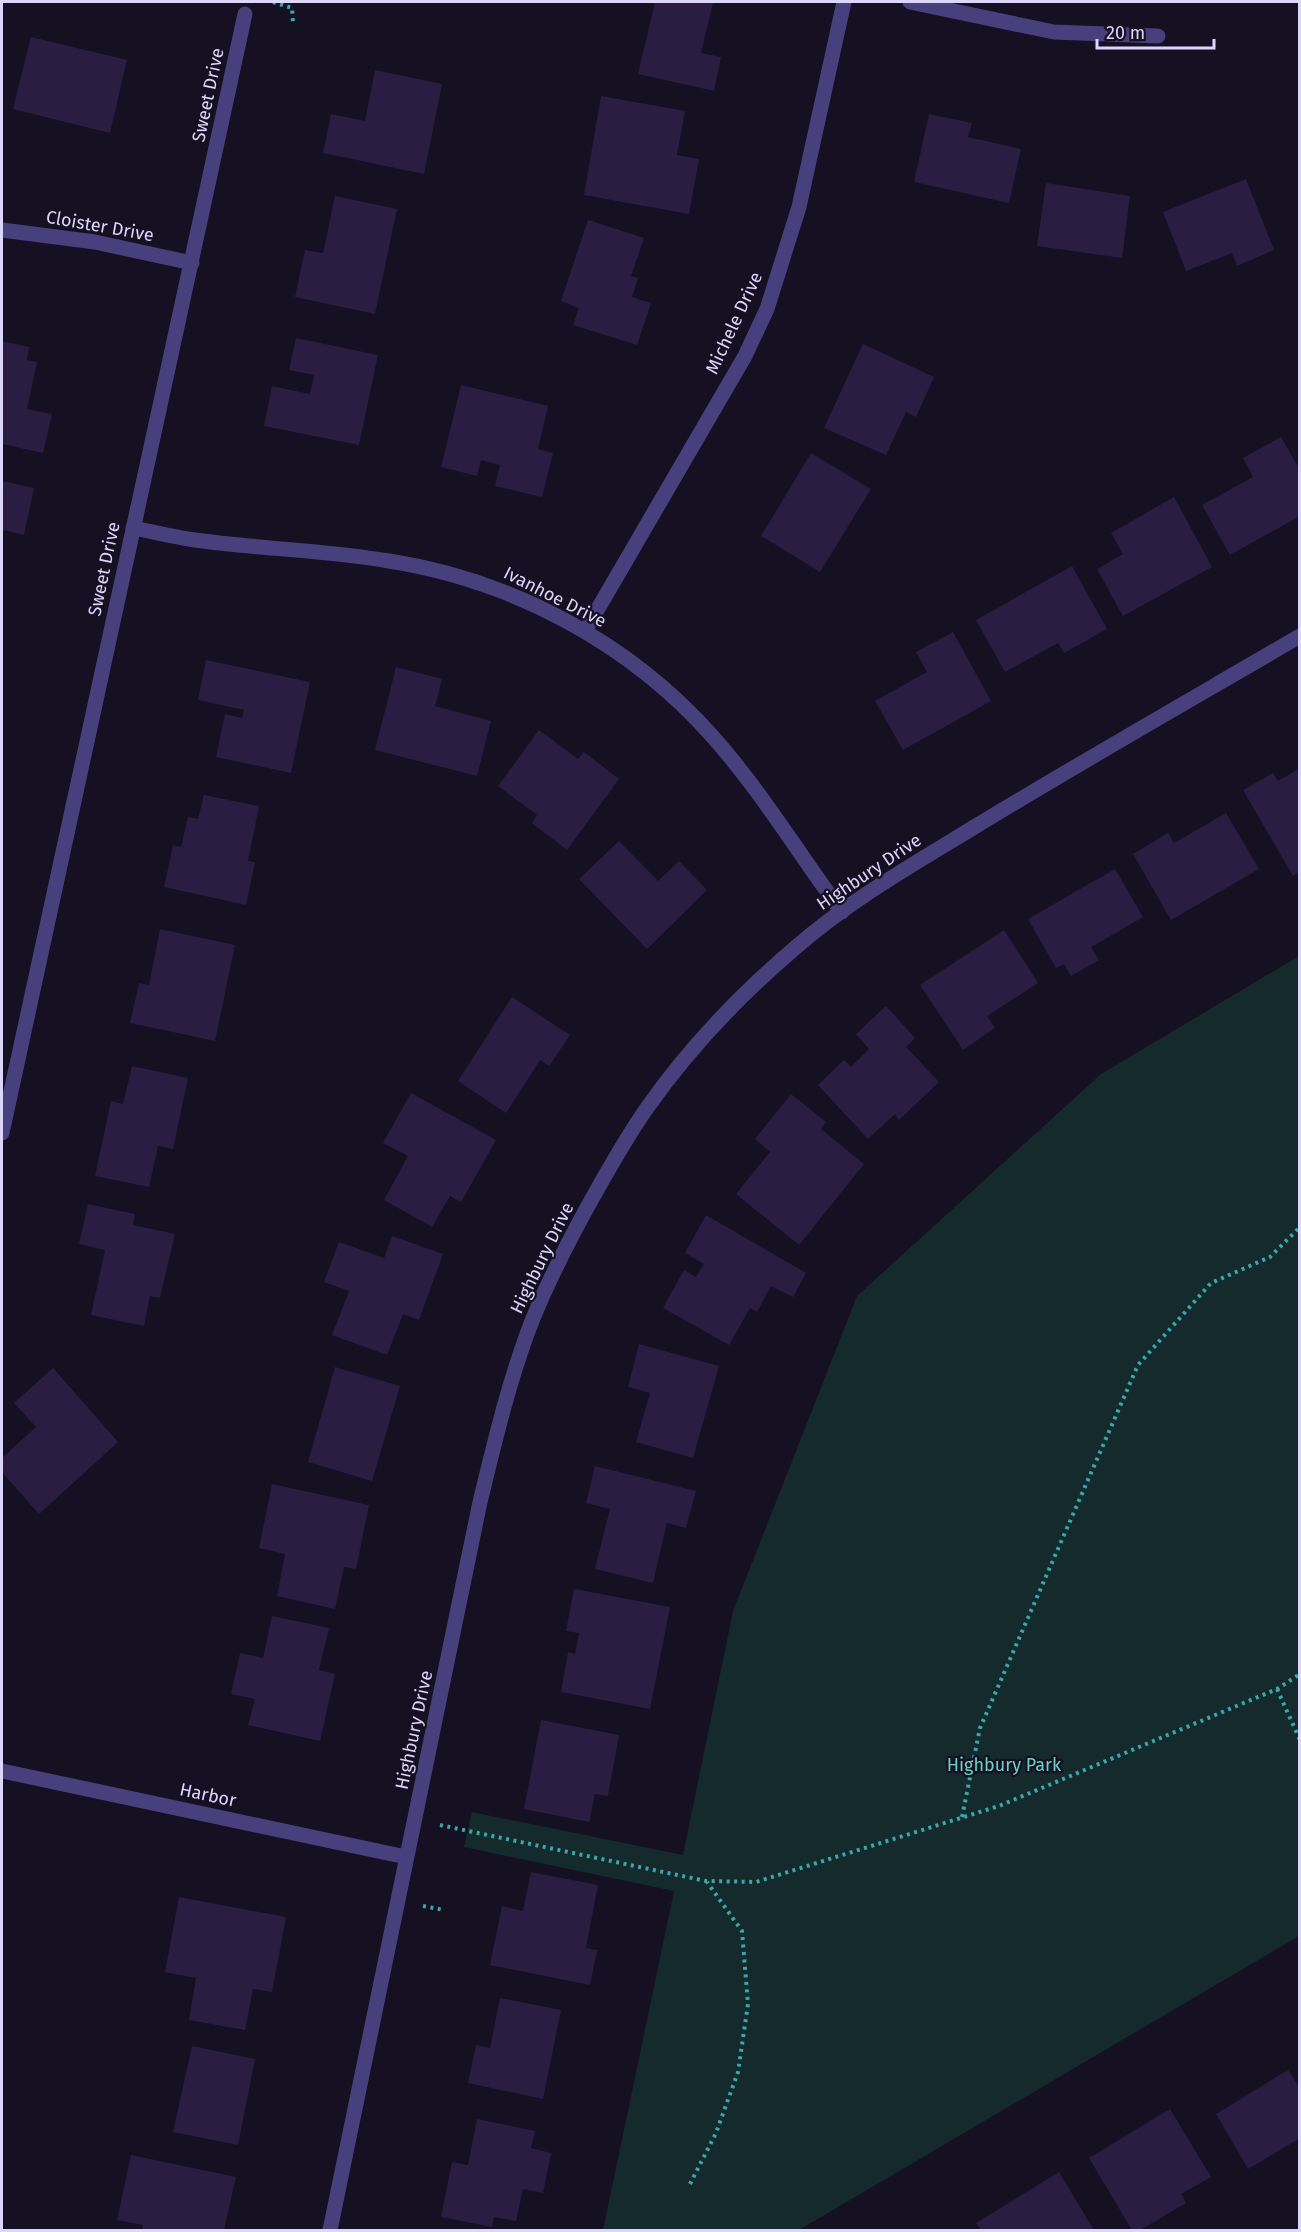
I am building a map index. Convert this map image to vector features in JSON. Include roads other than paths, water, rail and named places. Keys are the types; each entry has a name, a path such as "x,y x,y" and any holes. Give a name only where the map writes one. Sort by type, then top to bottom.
{"street":[{"name":"Michele Drive","path":"585,631 745,356 767,309 799,207 844,2"},
{"path":"910,2 1053,32 1158,36"},
{"name":"Sweet Drive","path":"2,1133 245,14"},
{"name":"Cloister Drive","path":"2,230 95,242 192,263"},
{"name":"Ivanhoe Drive","path":"133,528 195,540 389,561 448,573 490,585 585,631 677,699 713,737 746,777 842,912"},
{"name":"Highbury Drive","path":"330,2230 480,1502 497,1432 528,1330 550,1279 622,1148 669,1079 717,1023 758,981 798,945 877,887 1299,636"},
{"name":"Harbor","path":"2,1771 406,1857"}],"park label":[{"name":"Highbury Park","path":"1004,1765"}]}
